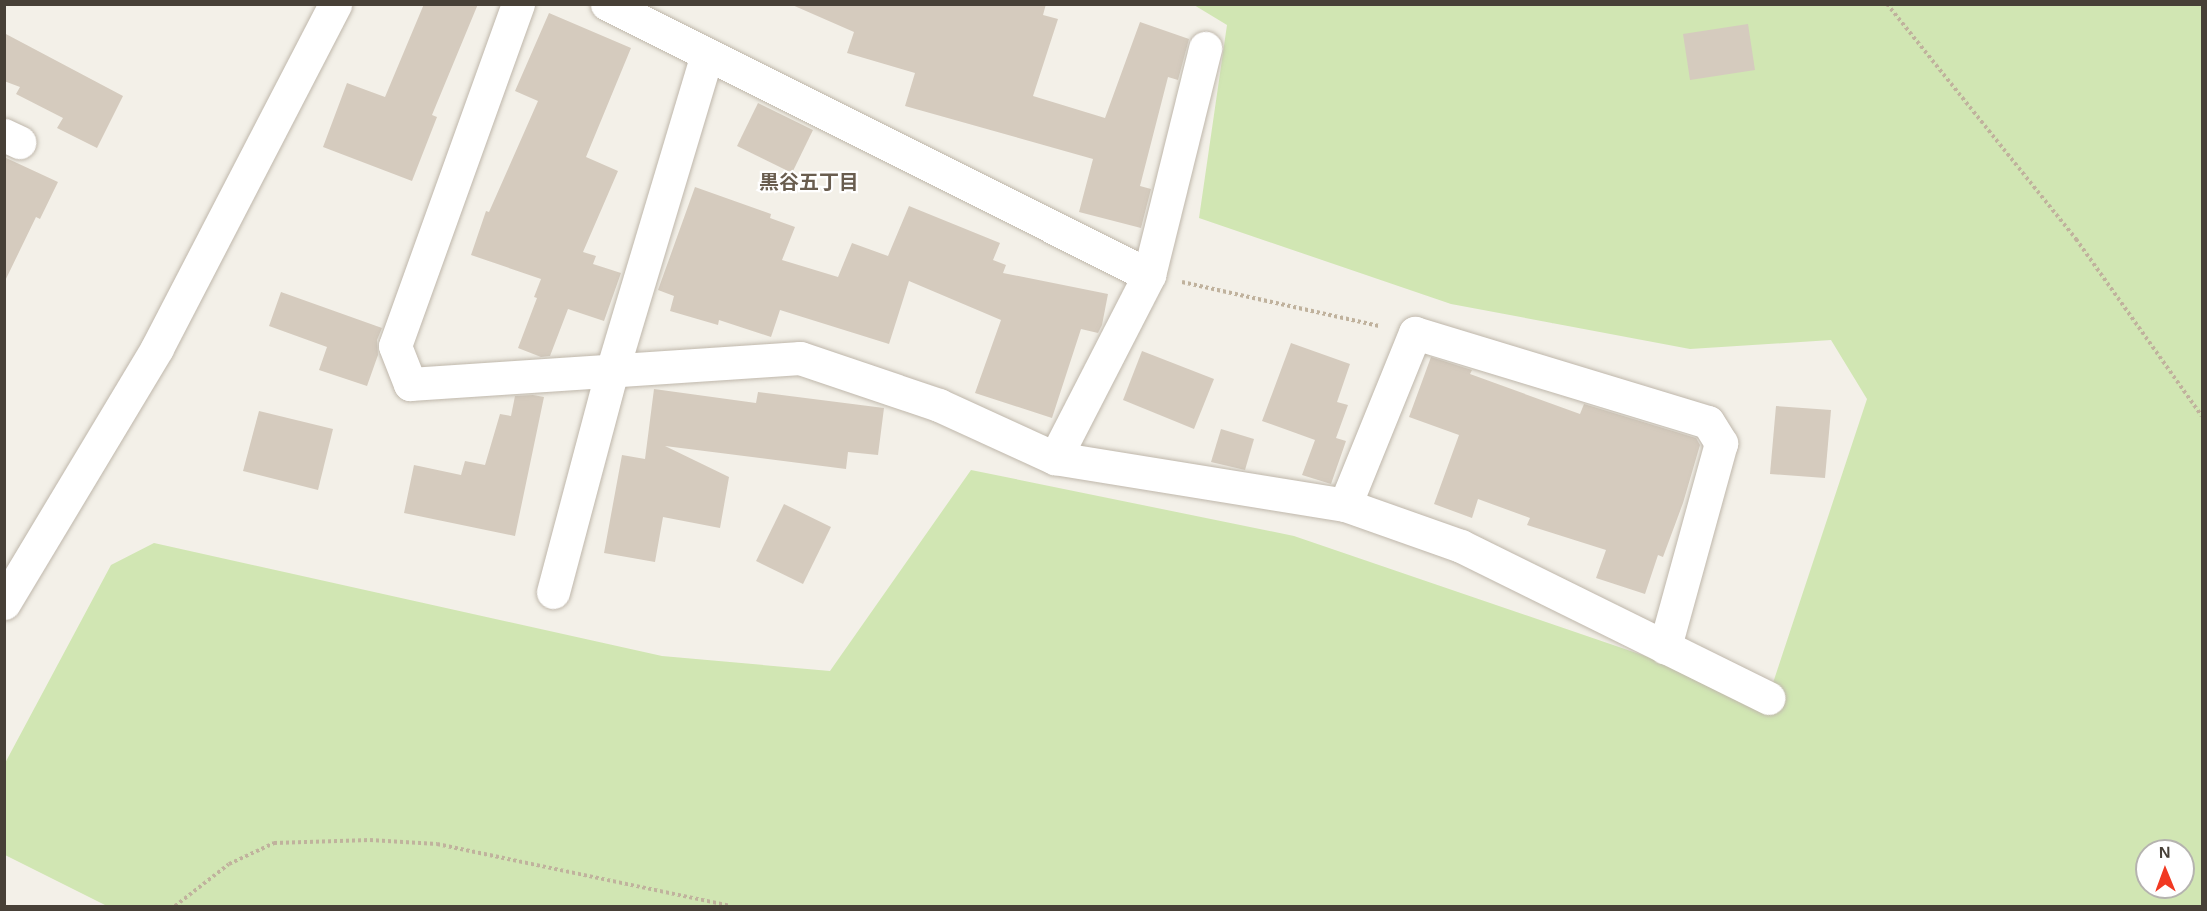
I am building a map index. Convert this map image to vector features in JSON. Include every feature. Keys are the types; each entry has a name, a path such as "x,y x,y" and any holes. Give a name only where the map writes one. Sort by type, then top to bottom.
{"street":[{"path":"4,603 157,348 335,4"},
{"path":"518,4 395,346 410,384 800,358 939,405 1055,458 1345,505 1461,546 1768,698"},
{"path":"607,4 1149,275"},
{"path":"1055,458 1149,275 1205,48"},
{"path":"553,592 612,370 707,55"},
{"path":"1345,505 1415,333 1708,422 1721,443 1665,647"}],"path":[{"path":"1887,4 2076,239 2202,416"},
{"path":"1149,275 1415,333"},
{"path":"176,906 229,864 274,843 370,840 437,844 731,906"}],"green space":[{"path":"1194,5 2202,5 2202,906 107,906 5,855 4,765 111,565 154,543 662,656 830,671 971,470 1294,536 1768,698 1867,399 1831,340 1690,349 1451,304 1199,218 1227,25"}],"building":[{"path":"424,4 478,4 432,115 437,117 412,181 323,147 347,83 385,97"},
{"path":"790,4 1046,4 1043,15 1058,19 1033,96 1105,118 1140,22 1189,39 1178,80 1168,77 1140,186 1151,189 1141,228 1079,212 1093,159 905,106 915,73 847,53 854,32"},
{"path":"549,13 631,48 586,157 618,171 583,252 596,256 593,264 621,273 604,321 568,309 550,356 541,357 518,348 537,298 534,297 541,279 471,255 486,211 489,212 538,101 515,91"},
{"path":"1748,24 1755,70 1690,80 1683,34"},
{"path":"4,33 123,96 97,148 57,128 63,118 16,94 20,87 4,81"},
{"path":"758,103 813,130 792,173 737,146"},
{"path":"4,157 58,182 40,219 36,217 4,283"},
{"path":"695,187 771,214 770,218 795,227 782,260 838,277 852,243 888,256 909,206 1000,243 993,260 1006,265 1003,273 1108,294 1102,325 1098,333 1081,329 1052,418 975,393 1001,320 909,281 889,344 780,310 771,337 719,320 718,325 670,311 674,296 658,290"},
{"path":"281,292 382,328 377,340 378,355 367,386 319,370 327,347 269,326"},
{"path":"1291,343 1350,364 1337,402 1348,405 1336,438 1346,441 1331,484 1302,475 1315,440 1262,421"},
{"path":"1142,351 1214,379 1194,429 1123,400"},
{"path":"1431,357 1472,370 1470,374 1580,414 1584,404 1696,438 1700,445 1683,503 1663,557 1658,555 1645,594 1596,578 1606,550 1527,525 1530,518 1478,499 1472,518 1434,504 1459,435 1409,417"},
{"path":"654,389 756,403 758,392 884,408 878,455 848,452 846,469 665,446 729,477 720,528 663,517 655,562 604,553 622,455 645,459"},
{"path":"515,396 544,397 515,536 404,513 414,465 461,475 465,461 485,465 500,414 511,416"},
{"path":"1776,406 1831,410 1825,478 1770,474"},
{"path":"259,411 333,429 318,490 243,471"},
{"path":"1221,429 1254,439 1245,470 1211,462"},
{"path":"784,504 831,527 803,584 756,561"}],"district":[{"name":"黒谷五丁目","path":"809,182"}]}
